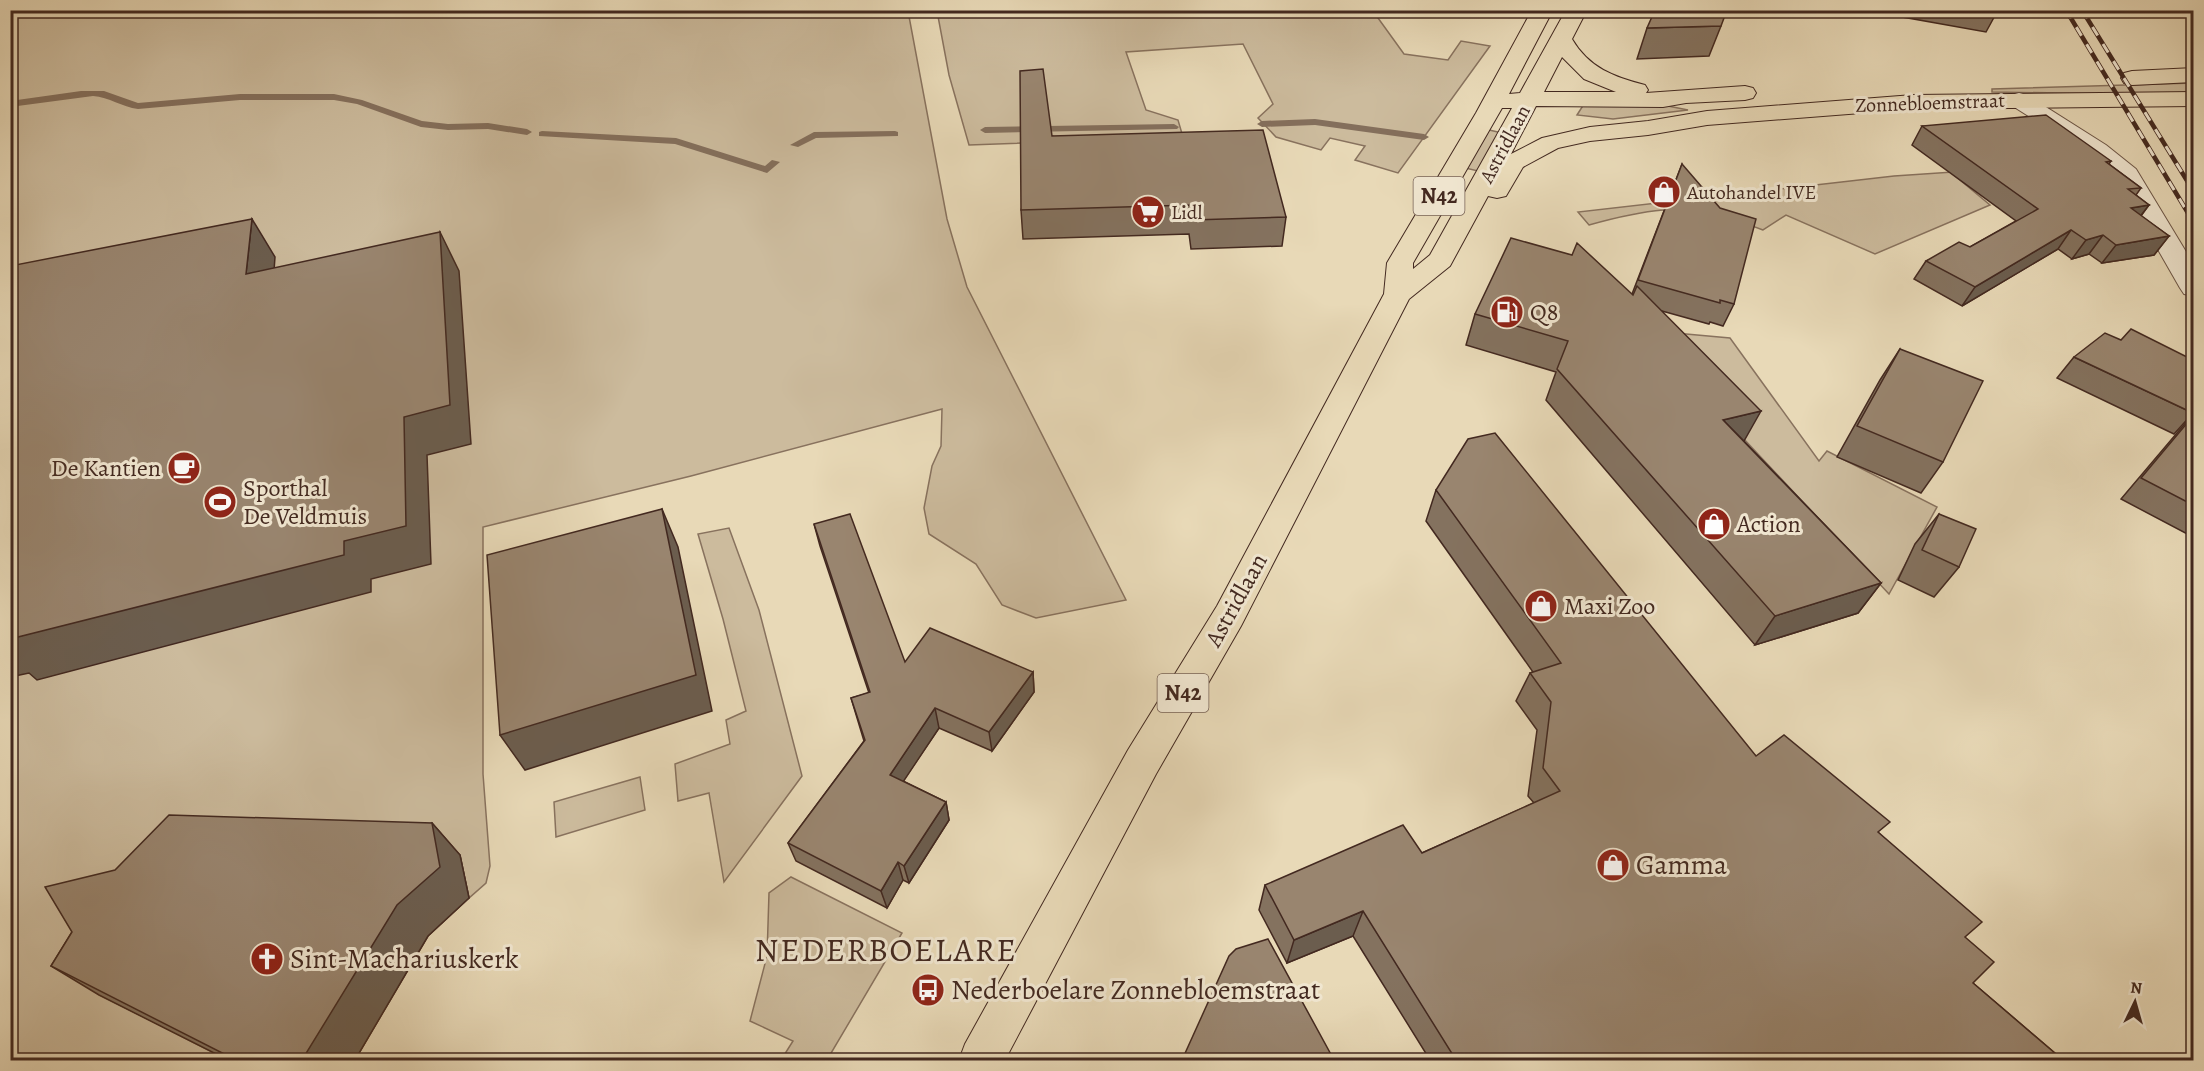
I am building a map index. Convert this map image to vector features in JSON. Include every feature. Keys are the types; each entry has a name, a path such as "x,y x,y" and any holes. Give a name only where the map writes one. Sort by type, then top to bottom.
{"main road":[{"name":"Astridlaan","path":"1398,294 1400,263 1494,102 1543,10"},
{"name":"Astridlaan","path":"981,1060 1143,762 1229,616 1398,294 1441,260 1577,10"},
{"path":"1561,39 1574,60 1601,80 1625,88 1686,96"},
{"path":"1512,66 1522,75 1529,98 1549,112 1581,122 1602,124 1641,121 1668,123"},
{"name":"Zonnebloemstraat","path":"1686,96 2193,75"},
{"path":"1494,102 1529,98 1662,100 1686,96"},
{"name":"Zonnebloemstraat","path":"1668,123 1913,102 2193,99"},
{"path":"1447,250 1460,246 1471,238 1514,162 1550,143 1668,123"}],"street":[{"path":"2019,100 2089,143 2127,174 2193,288"}],"shaded area":[{"path":"10,11 908,11 947,219 967,287 1126,600 1036,618 1002,605 976,564 929,534 924,508 932,466 941,446 942,409 691,476 483,527 483,774 490,866 486,883 469,898 460,855 100,995 228,1060 11,1060"},
{"path":"937,11 1373,11 1404,54 1448,60 1461,41 1490,46 1398,173 1355,160 1365,146 1330,138 1321,150 1276,137 1258,118 1273,104 1243,44 1126,52 1146,110 1178,120 1183,137 969,145 949,75"},
{"path":"2194,83 2193,95 1992,92 1992,89"},
{"path":"1584,104 1668,106 1688,110 1613,119 1577,115"},
{"path":"1485,129 1502,133 1478,171 1461,167"},
{"path":"1953,172 1990,205 1875,254 1786,215 1763,230 1741,222 1674,210 1635,214 1589,225 1578,212 1894,176"},
{"path":"1642,330 1730,338 1819,461 1827,451 1937,507 1889,594"},
{"path":"729,528 759,610 802,776 724,882 709,793 678,801 675,764 730,744 726,720 746,711 723,619 698,534"},
{"path":"640,777 645,810 556,837 554,802"},
{"path":"791,877 902,933 827,1060 781,1060 793,1041 750,1021 767,956 769,893"}],"building":[{"path":"1655,10 1727,10 1721,26 1647,28"},
{"path":"1043,69 1052,136 1263,130 1286,217 1193,220 1191,205 1021,210 1020,71"},
{"path":"2046,115 2111,161 2106,162 2141,188 2128,189 2149,205 2131,208 2169,236 2116,245 2103,235 2086,240 2071,230 1975,287 1926,261 1959,242 1970,247 2038,209 1922,126"},
{"path":"1682,164 1720,208 1756,219 1734,304 1720,300 1720,303 1638,280"},
{"name":"Sporthal De Veldmuis","path":"252,219 246,274 440,232 450,405 404,417 406,526 344,541 344,555 10,639 10,266"},
{"path":"1511,238 1572,255 1577,243 1633,295 1637,286 1761,411 1723,420 1881,583 1775,616 1557,369 1568,341 1475,314"},
{"path":"2131,329 2193,360 2193,413 2074,357 2105,333 2121,340"},
{"path":"1900,349 1983,381 1943,462 1857,426"},
{"path":"2193,416 2193,505 2141,478"},
{"path":"1495,433 1756,756 1784,735 1890,822 1878,832 1982,922 1965,937 1994,962 1973,983 2063,1060 1456,1060 1363,911 1294,940 1265,885 1403,825 1422,853 1560,791 1543,768 1551,702 1530,673 1561,663 1436,490 1468,439"},
{"path":"662,509 696,675 500,735 487,555"},
{"path":"850,514 905,662 930,628 1033,672 989,732 935,708 890,775 946,802 904,866 898,862 881,891 788,843 865,740 851,698 870,692 814,524"},
{"path":"1939,514 1976,529 1959,567 1922,550"},
{"name":"Sint-Machariuskerk","path":"169,815 432,823 440,867 397,905 302,1060 236,1060 51,966 72,932 45,887 115,870"},
{"path":"1268,939 1334,1060 1182,1060 1229,956 1236,949"}],"waterway":[{"path":"10,104 93,93 109,95 138,106 240,97 334,97 359,102 421,124 448,127 488,126 527,132"},
{"path":"1262,124 1315,122 1424,137"},
{"path":"985,130 1174,127"},
{"path":"542,134 676,141 767,170 775,162"},
{"path":"795,145 814,135 895,134"}],"railway":[{"path":"2066,10 2194,223"},
{"path":"2082,10 2194,192"}],"place":[{"name":"Autohandel IVE","path":"1664,192"},
{"name":"Lidl","path":"1148,212"},
{"name":"Q8","path":"1507,312"},
{"name":"De Kantien","path":"184,468"},
{"name":"Sporthal De Veldmuis","path":"220,502"},
{"name":"Action","path":"1714,524"},
{"name":"Maxi Zoo","path":"1541,606"},
{"name":"Gamma","path":"1613,865"},
{"name":"Sint-Machariuskerk","path":"267,959"},
{"name":"Nederboelare Zonnebloemstraat","path":"928,990"}],"district":[{"name":"NEDERBOELARE","path":"886,949"}]}
